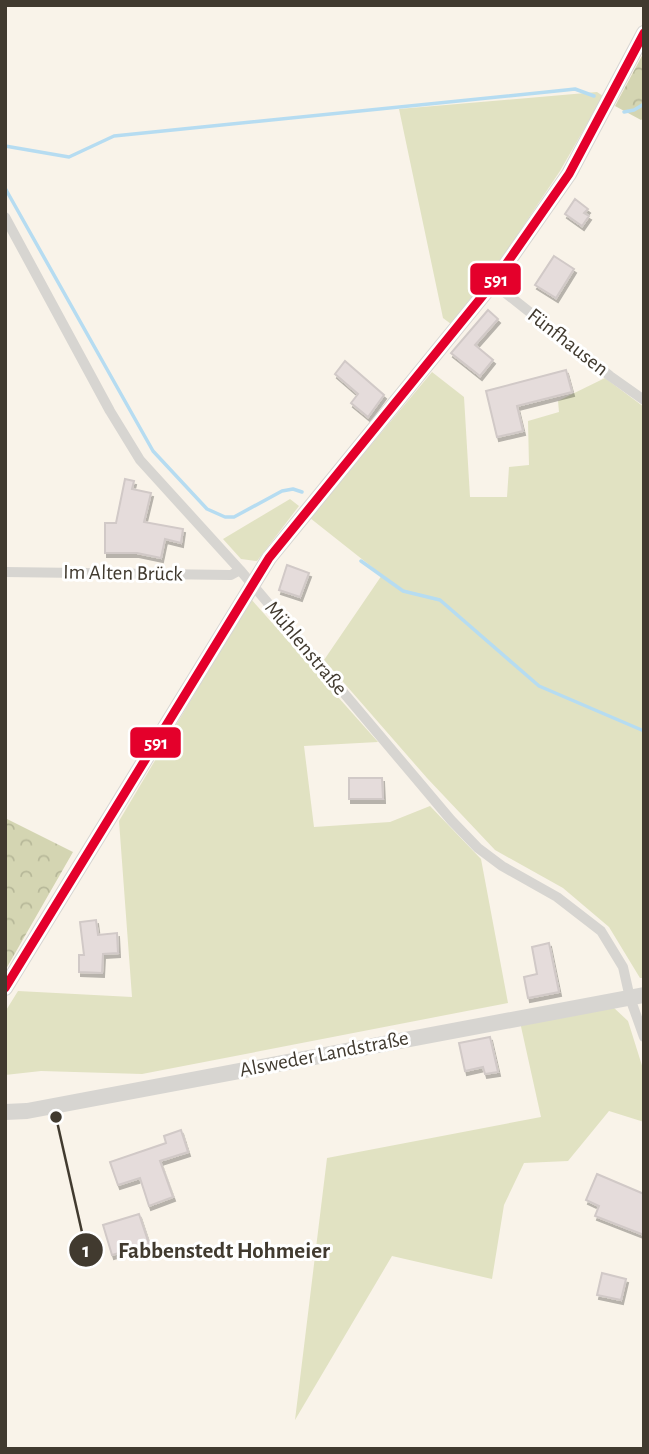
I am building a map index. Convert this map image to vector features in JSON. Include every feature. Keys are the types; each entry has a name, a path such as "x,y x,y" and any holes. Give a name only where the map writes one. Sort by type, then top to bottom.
{"street":[{"path":"5,988 251,584 318,496 493,283 569,174 644,33"},
{"name":"Mühlenstraße","path":"5,217 110,411 140,460 240,570 442,810 478,848 502,866 557,897 601,931 637,996 644,1037"},
{"name":"Fünfhausen","path":"493,283 644,400"},
{"name":"Im Alten Brück","path":"5,572 230,575 240,570"},
{"name":"Alsweder Landstraße","path":"5,1112 27,1111 637,996"}],"green space":[{"path":"644,52 644,118 641,120 615,106"},
{"path":"597,92 603,96 560,171 508,249 451,324 443,318 399,109"},
{"path":"432,372 464,397 470,497 507,497 509,467 529,465 528,421 559,412 558,401 605,378 644,407 644,978 640,978 609,927 563,888 495,850 427,778 324,660 382,575 310,518"},
{"path":"290,499 299,506 257,561 241,559 223,539"},
{"path":"251,599 378,742 304,746 314,827 390,822 430,806 481,859 508,1003 142,1074 41,1071 5,1075 5,1012 18,991 132,997 119,821"},
{"path":"5,818 73,852 6,969 5,968"},
{"path":"613,1007 628,1021 644,1072 644,1122 609,1111 568,1161 524,1163 504,1205 492,1279 392,1256 295,1420 327,1158 541,1117 520,1022"}],"building":[{"path":"575,199 588,209 584,213 589,216 582,226 565,214"},
{"path":"554,256 574,269 556,298 535,285"},
{"path":"488,310 498,319 475,345 493,360 480,376 451,353"},
{"path":"345,361 384,395 368,417 351,403 358,394 335,374"},
{"path":"566,370 572,392 517,406 523,431 497,437 486,391"},
{"path":"125,479 134,481 132,489 151,493 144,522 183,529 181,543 165,539 161,558 137,553 105,553 105,523 116,523"},
{"path":"287,565 309,573 300,597 279,590"},
{"path":"349,778 382,778 383,799 349,799"},
{"path":"96,920 98,935 117,933 118,953 103,954 102,973 79,972 79,955 84,955 80,922"},
{"path":"549,943 559,992 528,998 524,977 537,974 532,947"},
{"path":"490,1037 498,1072 485,1074 483,1067 465,1071 459,1043"},
{"path":"181,1130 188,1152 160,1161 173,1197 149,1206 140,1178 118,1185 110,1162 166,1143 164,1136"},
{"path":"597,1174 644,1194 644,1235 595,1216 599,1206 586,1200"},
{"path":"139,1214 149,1244 112,1255 103,1225"},
{"path":"602,1273 626,1279 621,1300 597,1295"}],"waterway":[{"path":"5,146 69,157 114,136 575,89 594,96"},
{"path":"624,112 644,104"},
{"path":"5,188 153,451 207,509 225,517 234,517 282,491 293,489 302,492"},
{"path":"361,561 403,591 440,600 539,686 644,731"}],"transit line":[{"name":"591","path":"5,988 269,558 493,283 569,174 644,33"}],"place":[{"name":"Fabbenstedt Hohmeier","path":"56,1117"}]}
